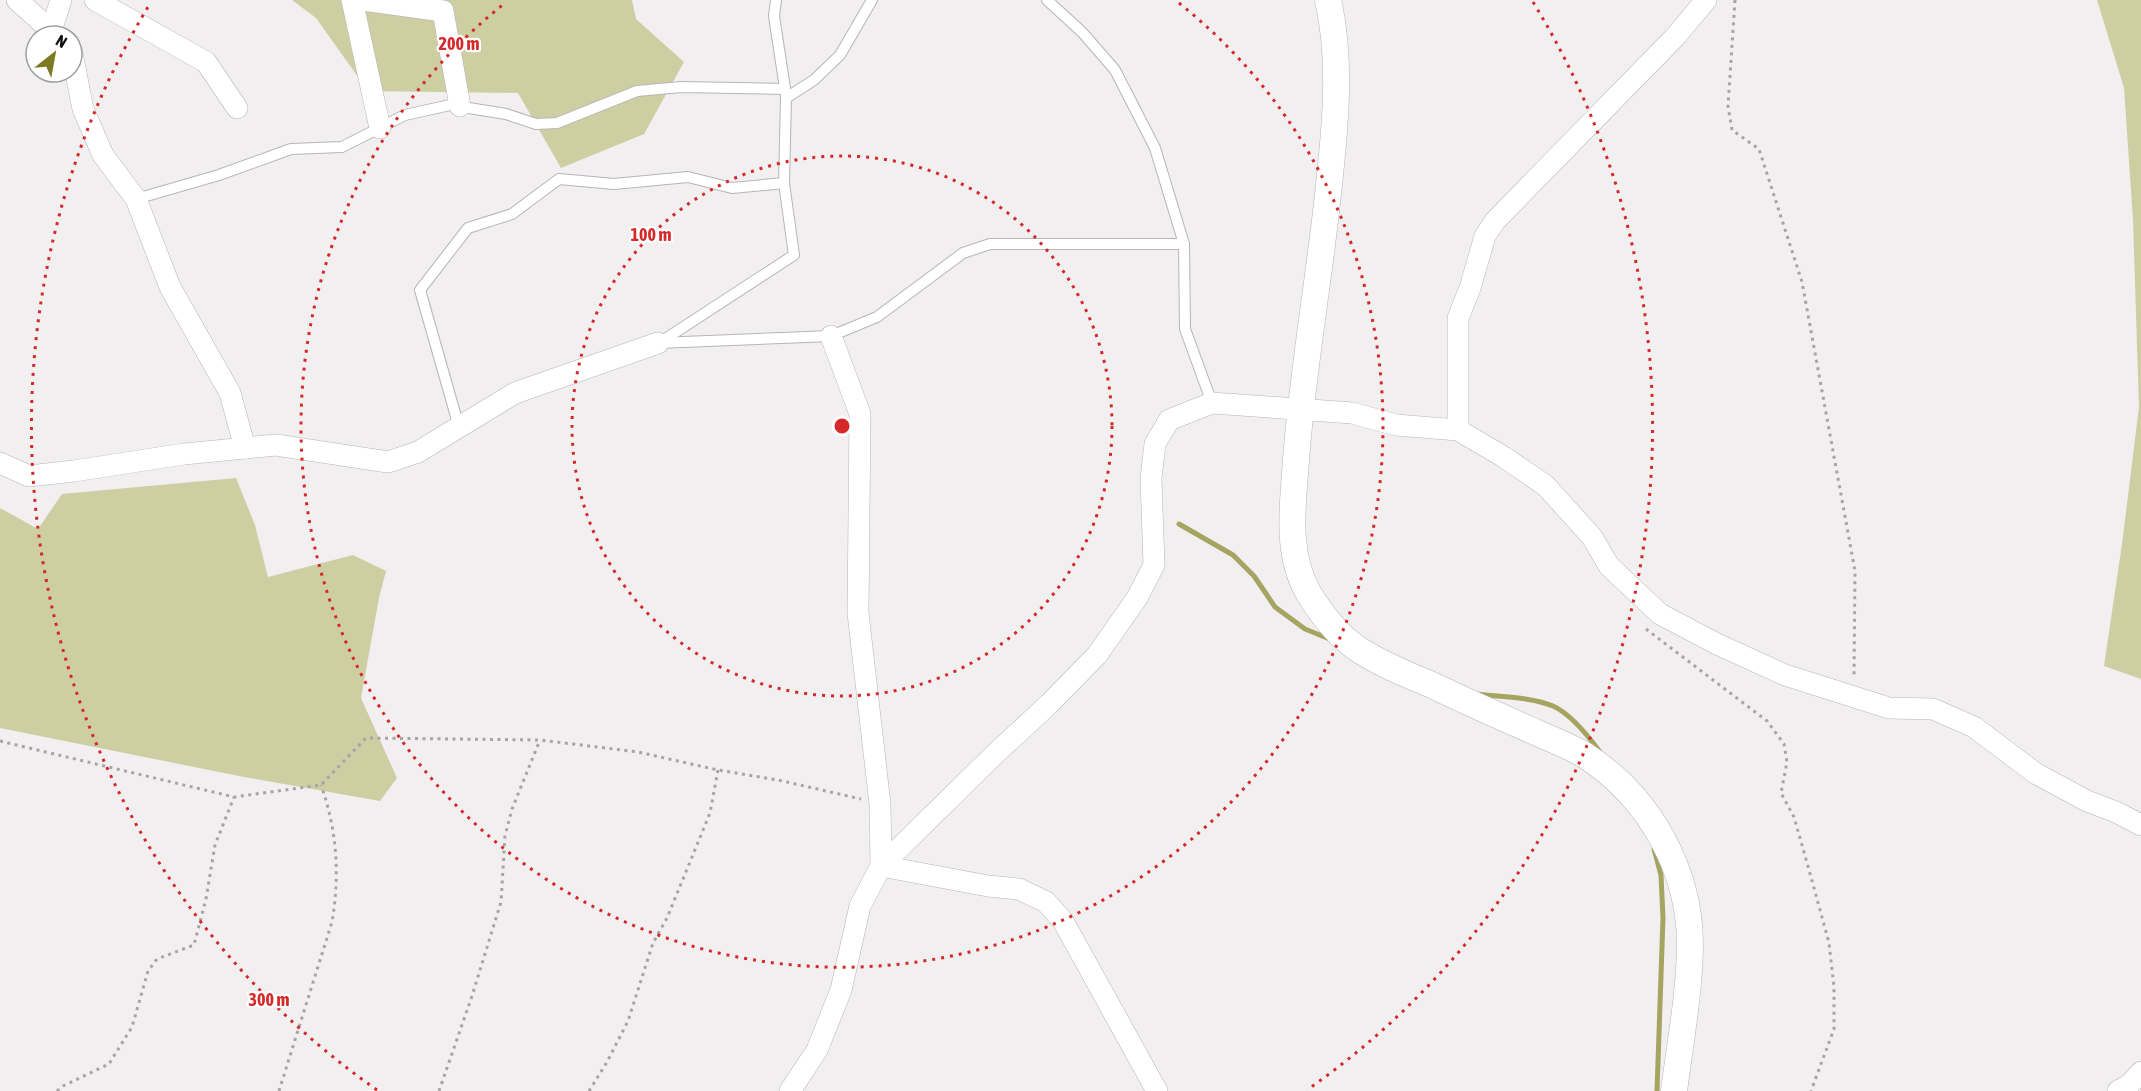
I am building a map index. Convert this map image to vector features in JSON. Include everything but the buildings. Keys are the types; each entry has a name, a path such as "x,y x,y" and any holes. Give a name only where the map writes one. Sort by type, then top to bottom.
{"street":[{"path":"17,0 44,24"},
{"path":"56,24 61,0"},
{"path":"95,0 206,62 237,108"},
{"path":"352,0 380,128"},
{"path":"363,0 443,11 460,106"},
{"path":"1328,0 1332,19 1337,108 1323,242 1300,409 1292,526 1294,559 1308,592 1329,622 1359,651 1584,755 1620,783 1643,808 1662,837 1676,865 1686,907 1690,945 1687,992 1674,1091"},
{"path":"1458,430 1458,318 1470,288 1485,236 1495,221 1675,37 1706,0"},
{"path":"78,84 83,109 103,155 136,199 170,287 230,393 245,448"},
{"path":"831,336 860,414 858,613 880,804 881,866"},
{"path":"0,463 30,476 276,445 387,462 417,452 514,393 658,343"},
{"path":"790,1091 817,1050 841,990 860,906 881,866 1049,704 1104,645 1137,598 1154,565 1151,478 1155,444 1169,420 1212,403 1352,413 1396,425 1458,430 1504,457 1546,486 1592,537 1609,566 1660,614 1717,645 1785,675 1889,708 1933,709 1943,713 1974,727 2035,773 2087,801 2141,825"},
{"path":"881,866 988,886 1019,889 1046,902 1064,921 1157,1091"},
{"path":"2118,1091 2129,1085 2141,1072"}],"lane":[{"path":"658,343 794,255 784,183 786,94 774,16 776,0"},
{"path":"136,199 219,175 291,149 342,147 405,115 450,105 506,114 536,124 557,123 637,91 681,87 786,94 814,80 840,55 872,0"},
{"path":"1047,0 1082,32 1115,70 1155,147 1184,244 1185,329 1212,403"},
{"path":"459,427 420,290 468,228 512,214 559,178 614,184 688,177 732,188 784,183"},
{"path":"658,343 831,336 877,317 963,253 990,244 1184,244"}],"path":[{"path":"1735,0 1728,106 1732,130 1759,149 1802,282 1855,571 1853,697"},
{"path":"1643,626 1767,722 1785,744 1786,762 1781,794 1794,817 1811,877 1829,943 1834,987 1834,1029 1811,1091"},
{"path":"0,741 234,797 321,784 366,738 540,741 638,753 778,780 880,804"},
{"path":"439,1091 501,902 506,836 512,809 540,741"},
{"path":"589,1091 628,1021 653,943 667,918 710,813 718,770"},
{"path":"279,1091 332,922 337,895 331,815 321,784"},
{"path":"57,1091 109,1064 132,1027 148,971 157,959 194,945 206,899 215,845 234,797"}],"green space":[{"path":"292,0 632,0 636,19 684,62 644,134 561,168 518,93 368,91 316,18"},
{"path":"2097,0 2141,0 2141,679 2104,666 2139,407 2133,220 2124,88"},
{"path":"236,478 255,525 268,577 353,555 386,571 361,698 397,778 380,801 244,777 0,728 0,508 38,529 62,494"}],"waterway":[{"path":"1179,524 1233,555 1254,576 1275,607 1305,629 1332,640"},
{"path":"1477,694 1526,699 1553,706 1573,720 1600,752"},
{"path":"1654,849 1661,875 1663,918 1657,1091"}]}
